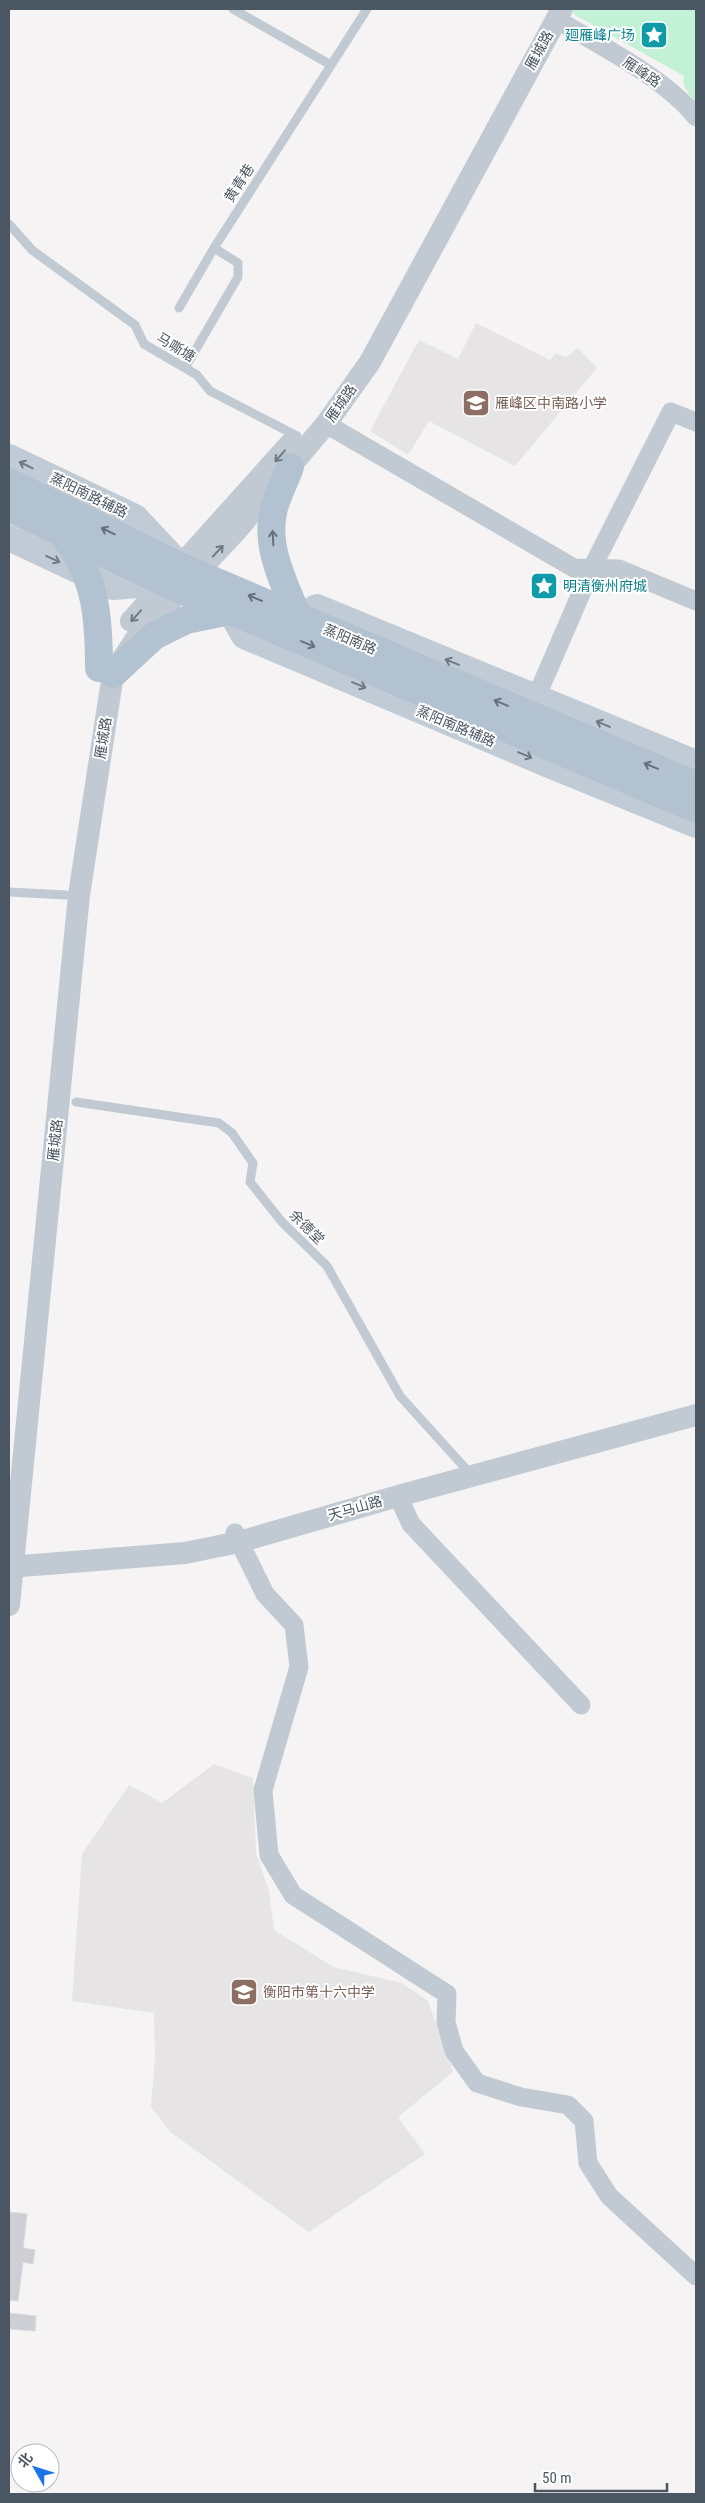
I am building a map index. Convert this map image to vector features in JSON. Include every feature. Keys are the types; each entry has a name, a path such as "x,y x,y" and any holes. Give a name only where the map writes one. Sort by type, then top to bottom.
{"main road":[{"name":"蒸阳南路辅路","path":"9,456 135,517 181,578"},
{"path":"290,467 274,509 272,537 277,568 298,617"},
{"name":"蒸阳南路","path":"9,482 181,578 230,611 696,809"},
{"name":"蒸阳南路","path":"9,508 61,533 181,578 298,617 532,706 696,784"},
{"path":"61,533 74,549 88,575 99,624 106,671 154,636 186,620 230,611"},
{"path":"9,538 113,588 181,578"},
{"name":"蒸阳南路辅路","path":"230,611 244,636 531,758 696,825"},
{"path":"532,706 696,763"}],"street":[{"name":"雁峰路","path":"554,12 675,95 696,117"},
{"name":"雁城路","path":"9,1487 66,895 106,671 124,629 237,530 326,424 370,362 554,12"},
{"name":"雁城路","path":"181,578 316,413 358,355 554,12"},
{"path":"532,706 592,568 671,412 696,422"},
{"path":"326,424 574,568 619,569 696,601"},
{"name":"雁城路","path":"9,1605 11,1561 79,895 106,671"},
{"name":"天马山路","path":"237,1537 466,1469 696,1408"},
{"name":"天马山路","path":"11,1561 237,1537 398,1496 696,1415"},
{"path":"398,1496 411,1524 581,1705"},
{"path":"237,1537 265,1594 294,1625 299,1667 263,1790 269,1856 293,1895 447,1994 446,2022 454,2050 477,2082 521,2097 568,2105 584,2121 588,2163 609,2196 696,2276"}],"lane":[{"path":"234,9 331,65"},
{"name":"黄青巷","path":"179,308 214,248 367,9"},
{"name":"马嘶塘","path":"9,224 32,250 135,325 144,344 198,376 210,391 297,436"},
{"path":"185,368 238,277 238,263 214,248"},
{"path":"9,892 66,895"},
{"name":"余德堂","path":"76,1102 219,1122 232,1133 253,1163 250,1182 282,1222 327,1266 400,1396 466,1469"}],"shaded area":[{"name":"雁峰区中南路小学","path":"476,323 550,360 556,353 566,357 578,348 597,368 515,466 429,421 408,455 370,431 419,340 458,359"},
{"name":"衡阳市第十六中学","path":"214,1764 253,1778 256,1853 269,1891 274,1930 333,1967 402,1983 428,2001 453,2072 398,2117 425,2154 309,2232 170,2132 151,2107 155,2056 154,2013 72,2001 82,1854 129,1785 162,1803"}],"green space":[{"name":"廻雁峰广场","path":"572,9 696,9 696,103 685,87 684,76 575,15"}],"building":[{"path":"9,2212 27,2214 23,2248 35,2250 33,2264 23,2262 18,2301 9,2300"},
{"path":"9,2313 36,2316 35,2331 9,2329"}],"place":[{"name":"廻雁峰广场","path":"654,35"},
{"name":"雁峰区中南路小学","path":"476,403"},
{"name":"明清衡州府城","path":"544,586"},
{"name":"衡阳市第十六中学","path":"244,1992"}]}
